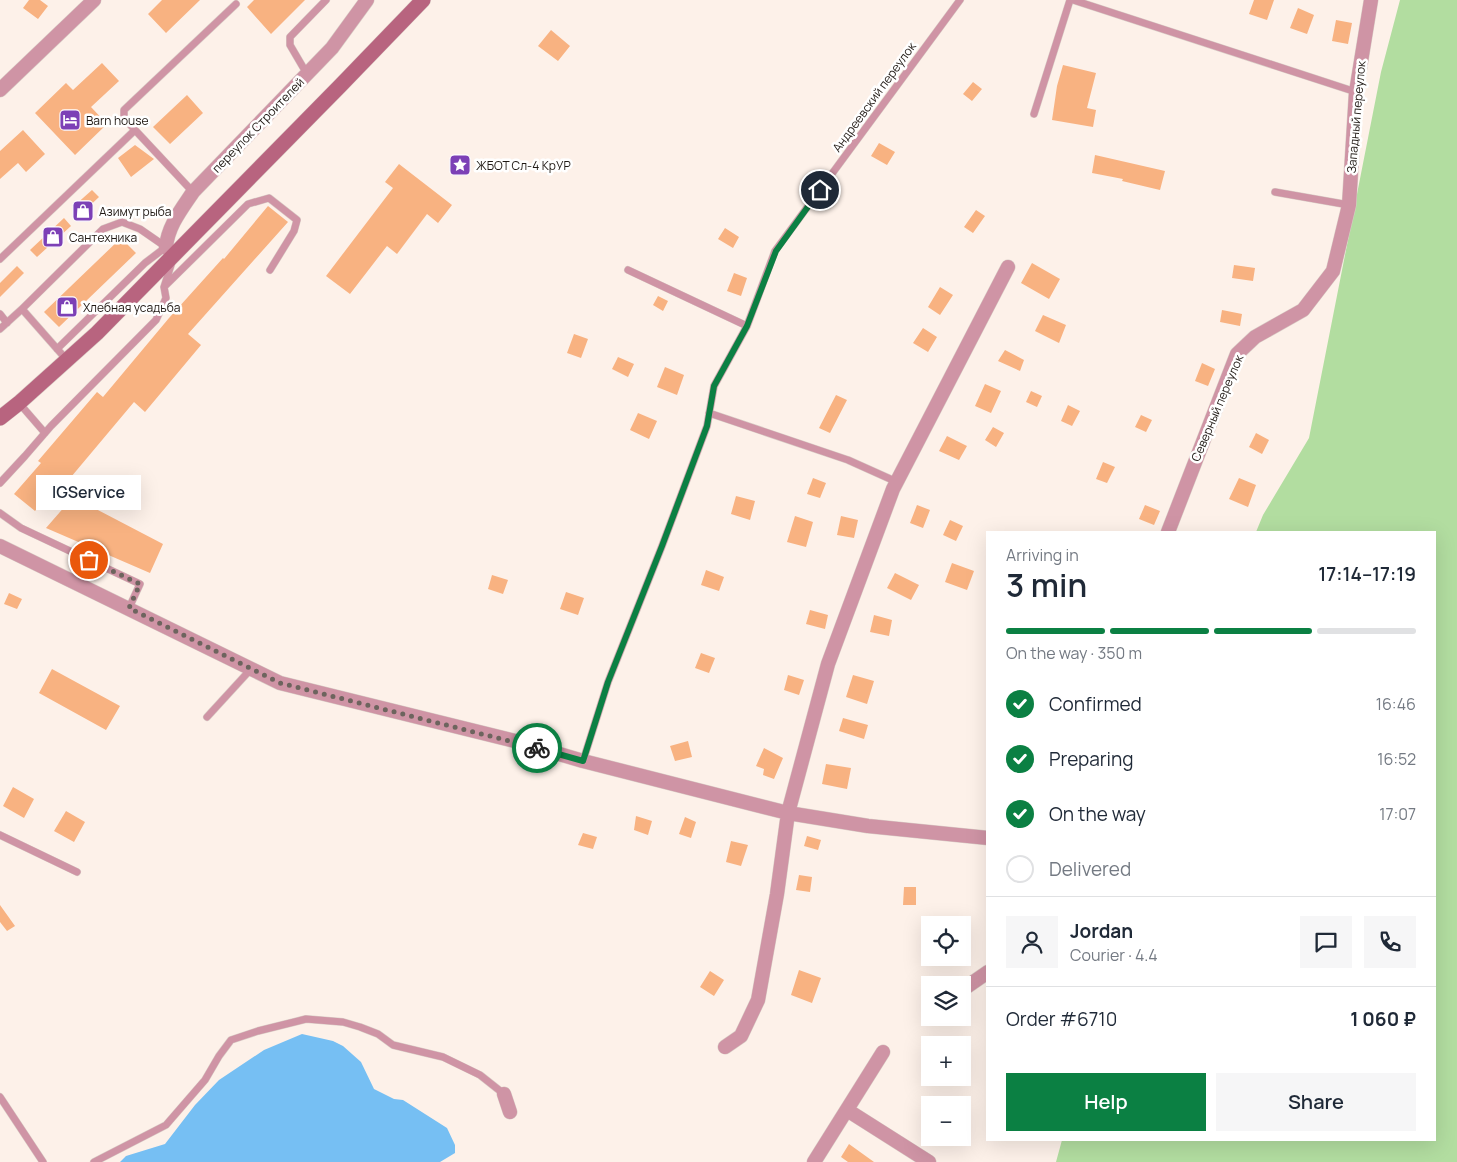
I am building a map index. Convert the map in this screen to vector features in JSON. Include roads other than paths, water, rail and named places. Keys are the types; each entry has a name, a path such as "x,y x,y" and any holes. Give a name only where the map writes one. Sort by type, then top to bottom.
{"main road":[{"path":"0,418 19,403 62,354 96,333 170,251 423,0"}],"street":[{"path":"0,90 94,0"},
{"name":"переулок Строителей","path":"170,251 168,234 175,219 193,192 332,48 367,0"},
{"name":"Западный переулок","path":"1349,205 1356,92 1371,0"},
{"name":"Северный переулок","path":"1168,531 1237,354 1256,337 1304,310 1333,270 1349,205"},
{"path":"725,1047 741,1036 758,1000 777,894 788,814 828,664 897,482 1008,267"},
{"path":"0,546 280,683 515,742 788,814 868,826 986,838"},
{"path":"971,984 986,973"},
{"path":"814,1162 883,1052"},
{"path":"504,1094 510,1112"},
{"path":"847,1110 929,1162"}],"lane":[{"path":"307,74 290,45 290,37 326,0"},
{"name":"Андреевский переулок","path":"583,761 608,682 707,426 714,386 747,326 776,251 960,0"},
{"path":"1034,114 1071,0 1356,92"},
{"path":"193,192 124,118 124,110 236,4"},
{"path":"0,259 135,130"},
{"path":"1275,192 1349,205"},
{"path":"164,286 248,204 270,198 297,220 294,231 270,270"},
{"path":"0,329 103,229 122,222 140,229 170,251 164,286 166,298 156,320 45,433 0,483"},
{"path":"628,270 747,326"},
{"path":"22,309 62,354"},
{"path":"0,314 7,323"},
{"path":"19,403 45,433"},
{"path":"709,413 848,460 897,482"},
{"path":"0,513 21,528 140,584 129,608"},
{"path":"207,717 252,669"},
{"path":"0,835 77,872"},
{"path":"94,1162 166,1125 205,1080 231,1040 306,1019 343,1022 378,1034 393,1045 443,1057 480,1075 504,1094"},
{"path":"0,1097 42,1162"}],"water":[{"path":"302,1034 333,1041 343,1046 361,1062 374,1089 394,1099 403,1100 447,1128 455,1145 455,1153 440,1162 120,1162 126,1156 165,1144 195,1105 219,1080 264,1050"}],"place":[{"name":"Barn house","path":"70,120"},
{"name":"ЖБОТ Сл-4 КрУР","path":"460,165"},
{"name":"Азимут рыба","path":"83,211"},
{"name":"Сантехника","path":"53,237"},
{"name":"Хлебная усадьба","path":"67,307"},
{"name":"IGService","path":"89,560"}]}
